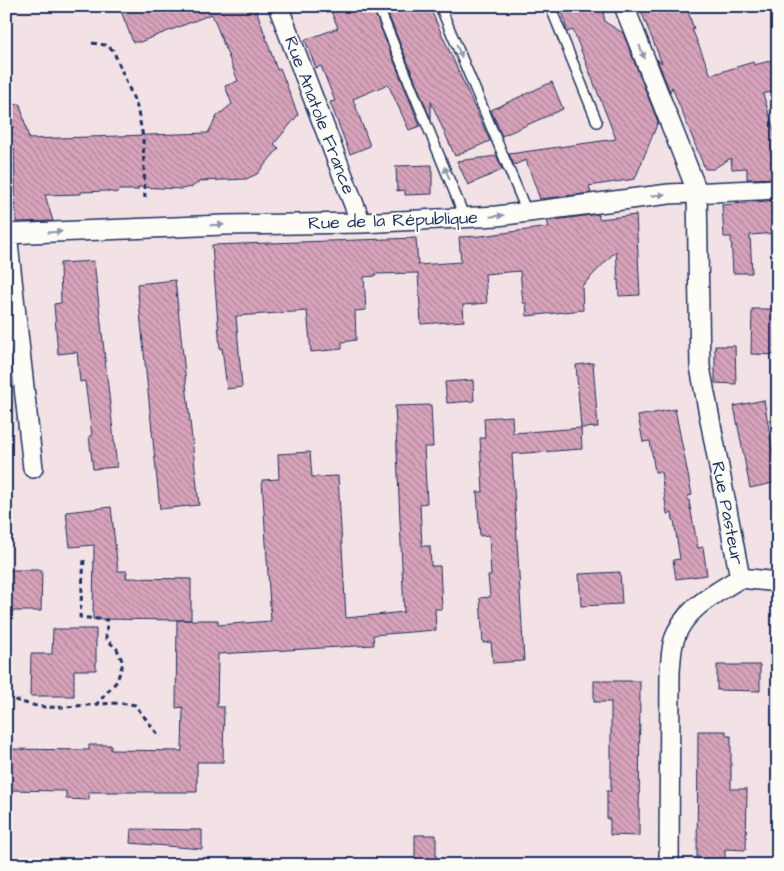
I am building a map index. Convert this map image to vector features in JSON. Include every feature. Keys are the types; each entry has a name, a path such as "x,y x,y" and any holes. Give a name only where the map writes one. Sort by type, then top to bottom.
{"street":[{"name":"Rue Anatole France","path":"278,6 361,223"},
{"name":"Rue Pasteur","path":"624,6 696,192 700,367 740,578 699,604 684,620 674,640 670,671 669,865"},
{"name":"Rue de la République","path":"7,234 214,225 361,223 465,218 497,216 696,192 778,189"},
{"path":"7,234 34,468"},
{"path":"740,578 778,582"}],"lane":[{"path":"378,6 465,218"},
{"path":"440,6 528,212"},
{"path":"550,6 597,122"}],"path":[{"path":"92,43 105,45 112,50 136,107 143,137 145,200"},
{"path":"84,560 80,617 107,620 106,640 117,649 123,663 117,681 96,705"},
{"path":"6,696 37,706 122,703 135,705 160,737"}],"building":[{"path":"119,6 255,6 277,70 280,68 298,115 274,144 279,148 257,174 246,179 200,181 192,187 181,189 138,187 138,190 119,190 116,193 107,191 45,195 53,221 16,222 14,149 6,150 6,129 13,128 12,105 20,104 29,139 208,133 217,116 232,104 225,86 238,81 212,14 140,42 133,42"},
{"path":"329,6 372,6 420,126 409,130 388,84 353,99 370,146 350,154 330,102 335,101 321,66 316,68 305,40 338,28"},
{"path":"385,6 429,6 490,141 455,156 431,102 431,120"},
{"path":"561,6 602,6 605,22 623,33 658,122 635,179 589,186 591,193 540,199 526,160 514,165 509,154 616,139 573,30 567,32"},
{"path":"639,6 686,6 694,29 692,29 711,75 753,62 754,65 778,59 778,90 763,94 778,143 778,178 747,179 747,168 732,169 731,158 713,169 705,169 672,87 670,92 657,59 662,63"},
{"path":"552,82 563,109 502,136 491,110"},
{"path":"497,156 502,170 468,185 457,161"},
{"path":"432,165 432,194 405,195 405,190 397,191 396,166"},
{"path":"778,200 778,233 750,235 752,273 733,273 731,237 724,237 722,205"},
{"path":"598,214 599,219 636,215 640,295 619,296 616,251 582,286 583,310 527,316 526,303 523,303 520,271 485,274 487,303 463,305 464,321 421,324 418,273 375,274 375,276 364,277 366,310 355,311 356,340 342,342 342,349 311,352 307,311 236,316 242,387 227,389 222,348 220,349 212,245 416,238 418,265 461,262 459,237 549,227 547,221"},
{"path":"94,261 117,467 93,469 89,436 92,436 85,381 80,382 77,352 58,354 54,304 61,303 60,263"},
{"path":"175,280 199,505 160,509 137,284"},
{"path":"752,309 778,309 778,355 751,354"},
{"path":"715,346 735,346 736,384 715,383"},
{"path":"593,363 598,427 581,428 576,365"},
{"path":"473,380 474,401 447,403 445,382"},
{"path":"764,400 778,482 750,488 734,406"},
{"path":"431,405 433,447 424,447 427,503 420,504 422,546 430,546 431,566 440,566 442,609 435,609 436,630 373,635 374,645 218,654 217,707 224,707 223,762 197,762 197,792 89,792 89,800 66,799 66,791 6,790 6,749 89,750 89,745 111,745 111,750 182,751 183,707 176,708 177,620 218,620 218,625 271,621 262,480 279,479 278,454 310,452 312,477 338,476 346,618 404,612 395,406"},
{"path":"675,409 692,495 688,496 698,548 703,547 707,575 676,579 673,560 680,559 674,520 672,513 667,514 661,472 655,472 650,441 643,442 638,416"},
{"path":"512,416 513,433 581,428 582,449 512,454 524,661 493,663 491,642 483,643 480,598 490,597 488,576 491,576 489,535 480,536 477,492 483,492 480,438 485,438 484,418"},
{"path":"111,507 118,571 127,571 126,578 191,579 191,620 93,619 94,545 70,547 66,512"},
{"path":"9,570 42,570 41,611 9,611"},
{"path":"620,572 622,604 581,606 579,574"},
{"path":"53,629 96,629 96,670 74,670 74,696 30,696 31,654 52,654"},
{"path":"717,665 760,665 760,691 717,690"},
{"path":"594,681 640,681 639,836 610,835 610,819 607,819 607,791 611,791 611,702 594,702"},
{"path":"698,731 726,731 726,736 731,736 731,789 747,789 746,850 725,849 725,865 697,865"},
{"path":"131,829 202,830 202,849 130,843"},
{"path":"415,835 436,835 436,865 415,865"}]}
